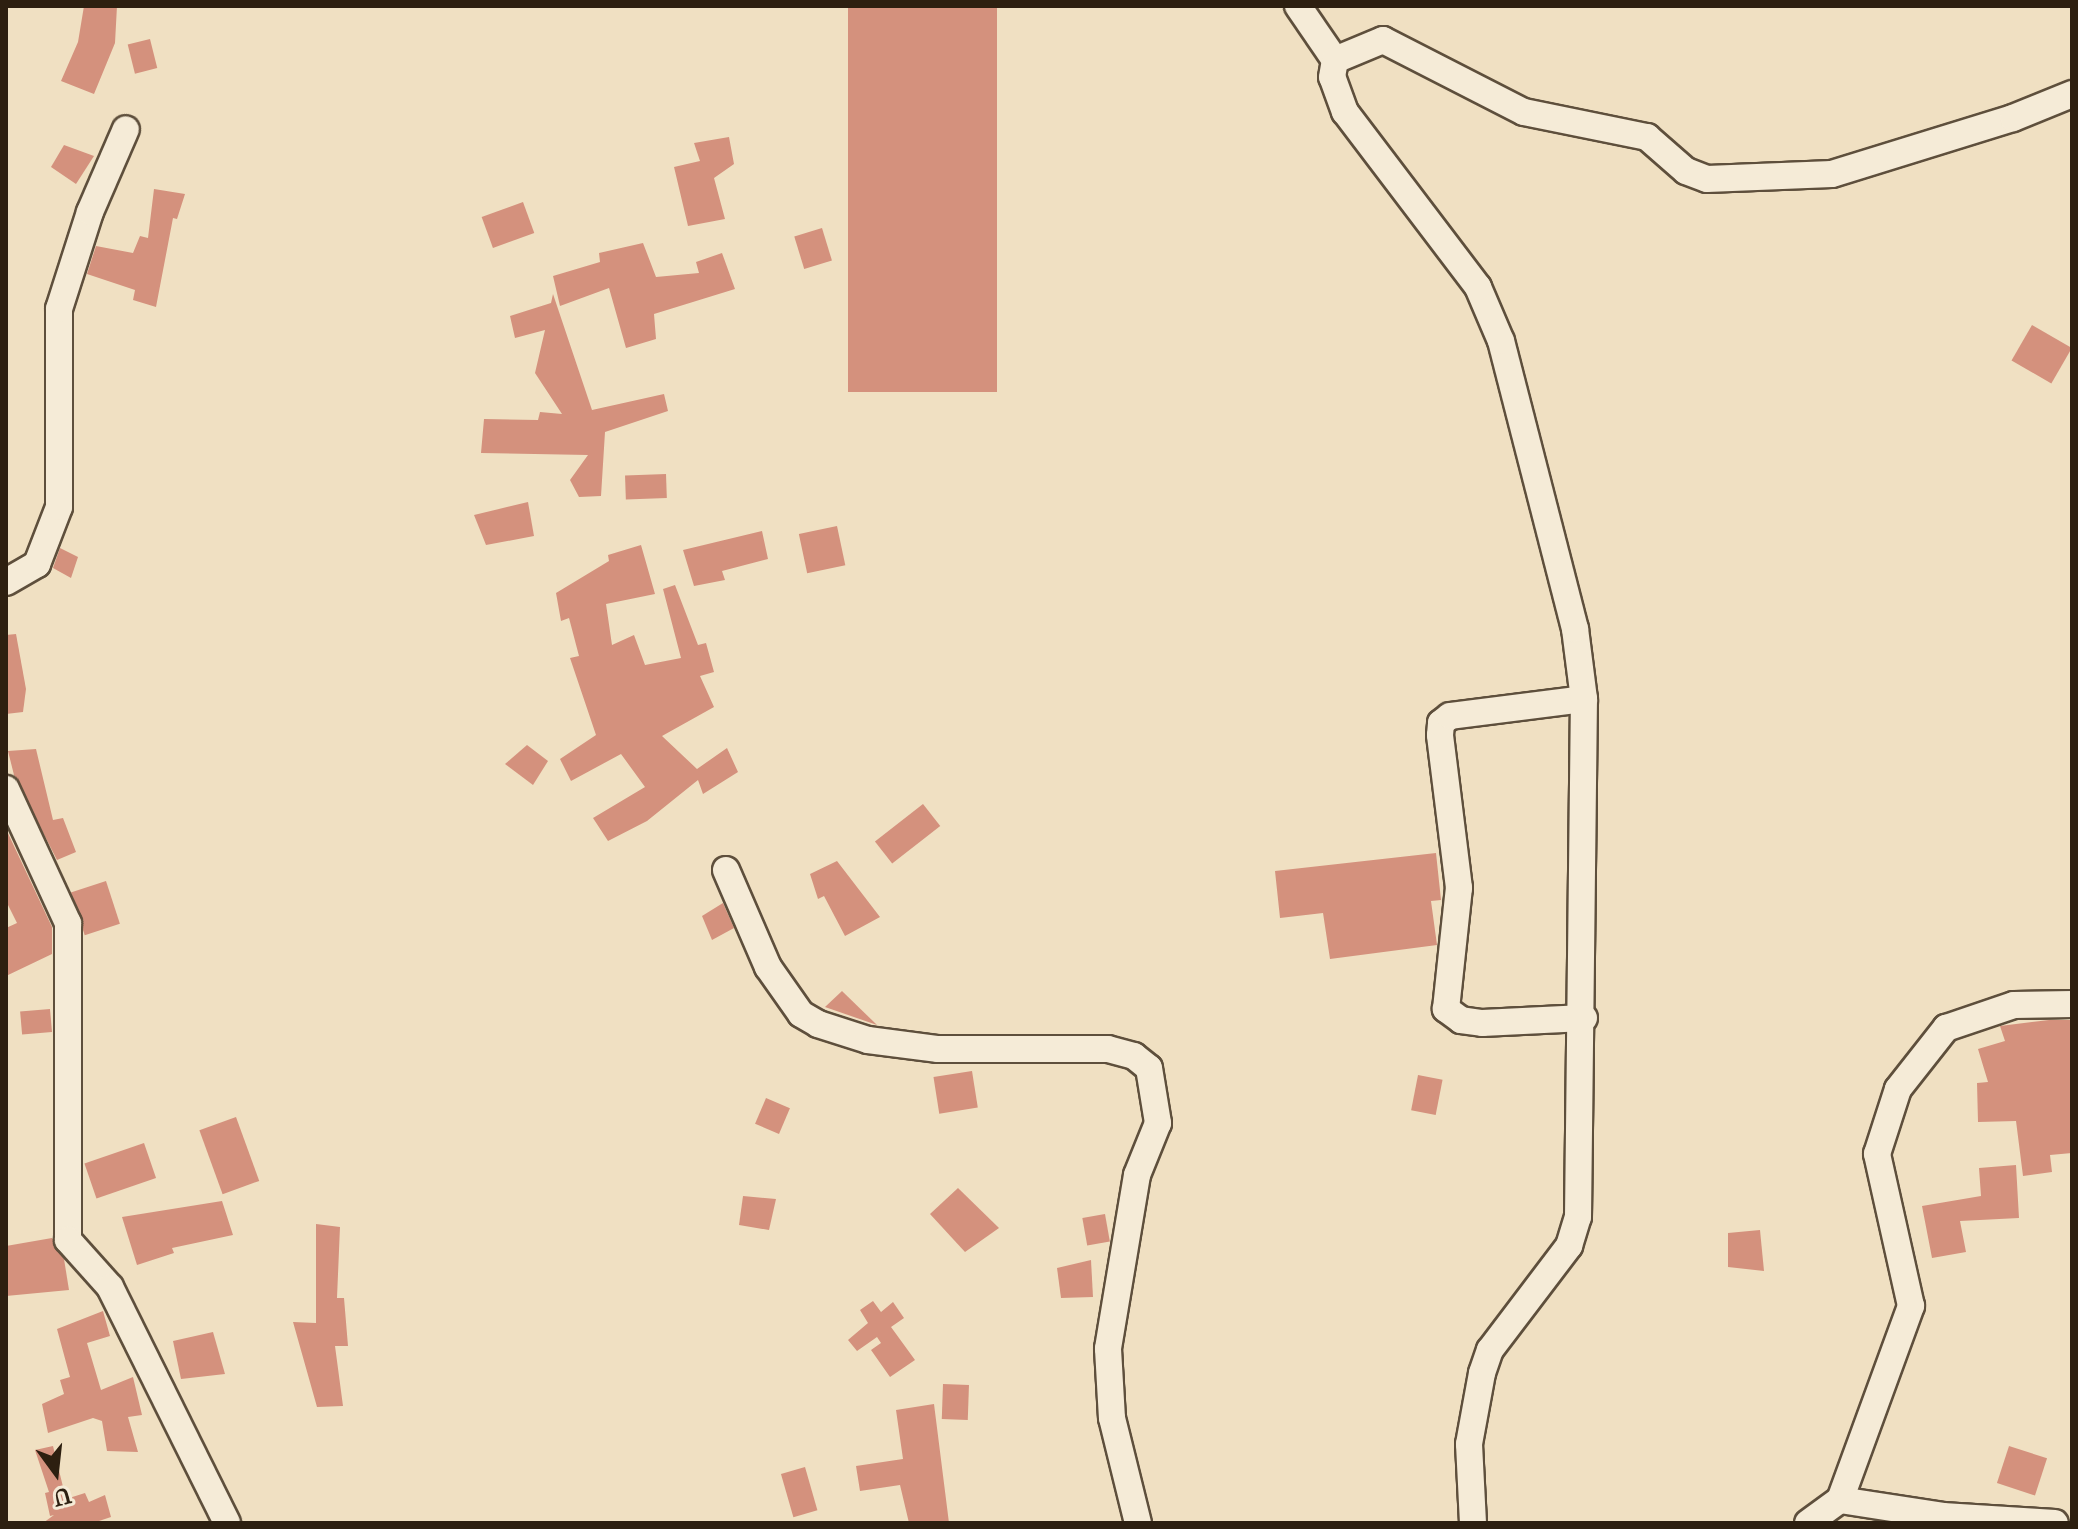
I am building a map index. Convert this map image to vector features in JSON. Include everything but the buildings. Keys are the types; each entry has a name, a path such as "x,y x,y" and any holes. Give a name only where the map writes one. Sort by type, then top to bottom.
{"street":[{"path":"1298,6 1335,60 1332,77 1345,112 1478,287 1501,341 1575,629 1584,699 1584,1018 1578,1217 1569,1246 1490,1350 1482,1373 1469,1444 1473,1523"},
{"path":"1335,60 1383,40 1524,112 1647,137 1686,171 1707,179 1832,174 2013,118 2072,94"},
{"path":"6,582 37,564 59,507 59,309 90,212 126,129"},
{"path":"1584,699 1450,716 1441,723 1440,735 1459,888 1446,1009 1461,1020 1482,1023 1584,1018"},
{"path":"6,789 68,923 68,1240 110,1287 227,1523"},
{"path":"726,870 768,967 801,1014 818,1024 868,1040 938,1049 1108,1049 1134,1056 1149,1068 1158,1123 1137,1175 1108,1349 1112,1418 1138,1523"},
{"path":"1808,1523 1840,1500 1911,1306 1877,1154 1898,1089 1946,1028 2014,1005 2072,1004"},
{"path":"1840,1500 1943,1516 2055,1523"}]}
